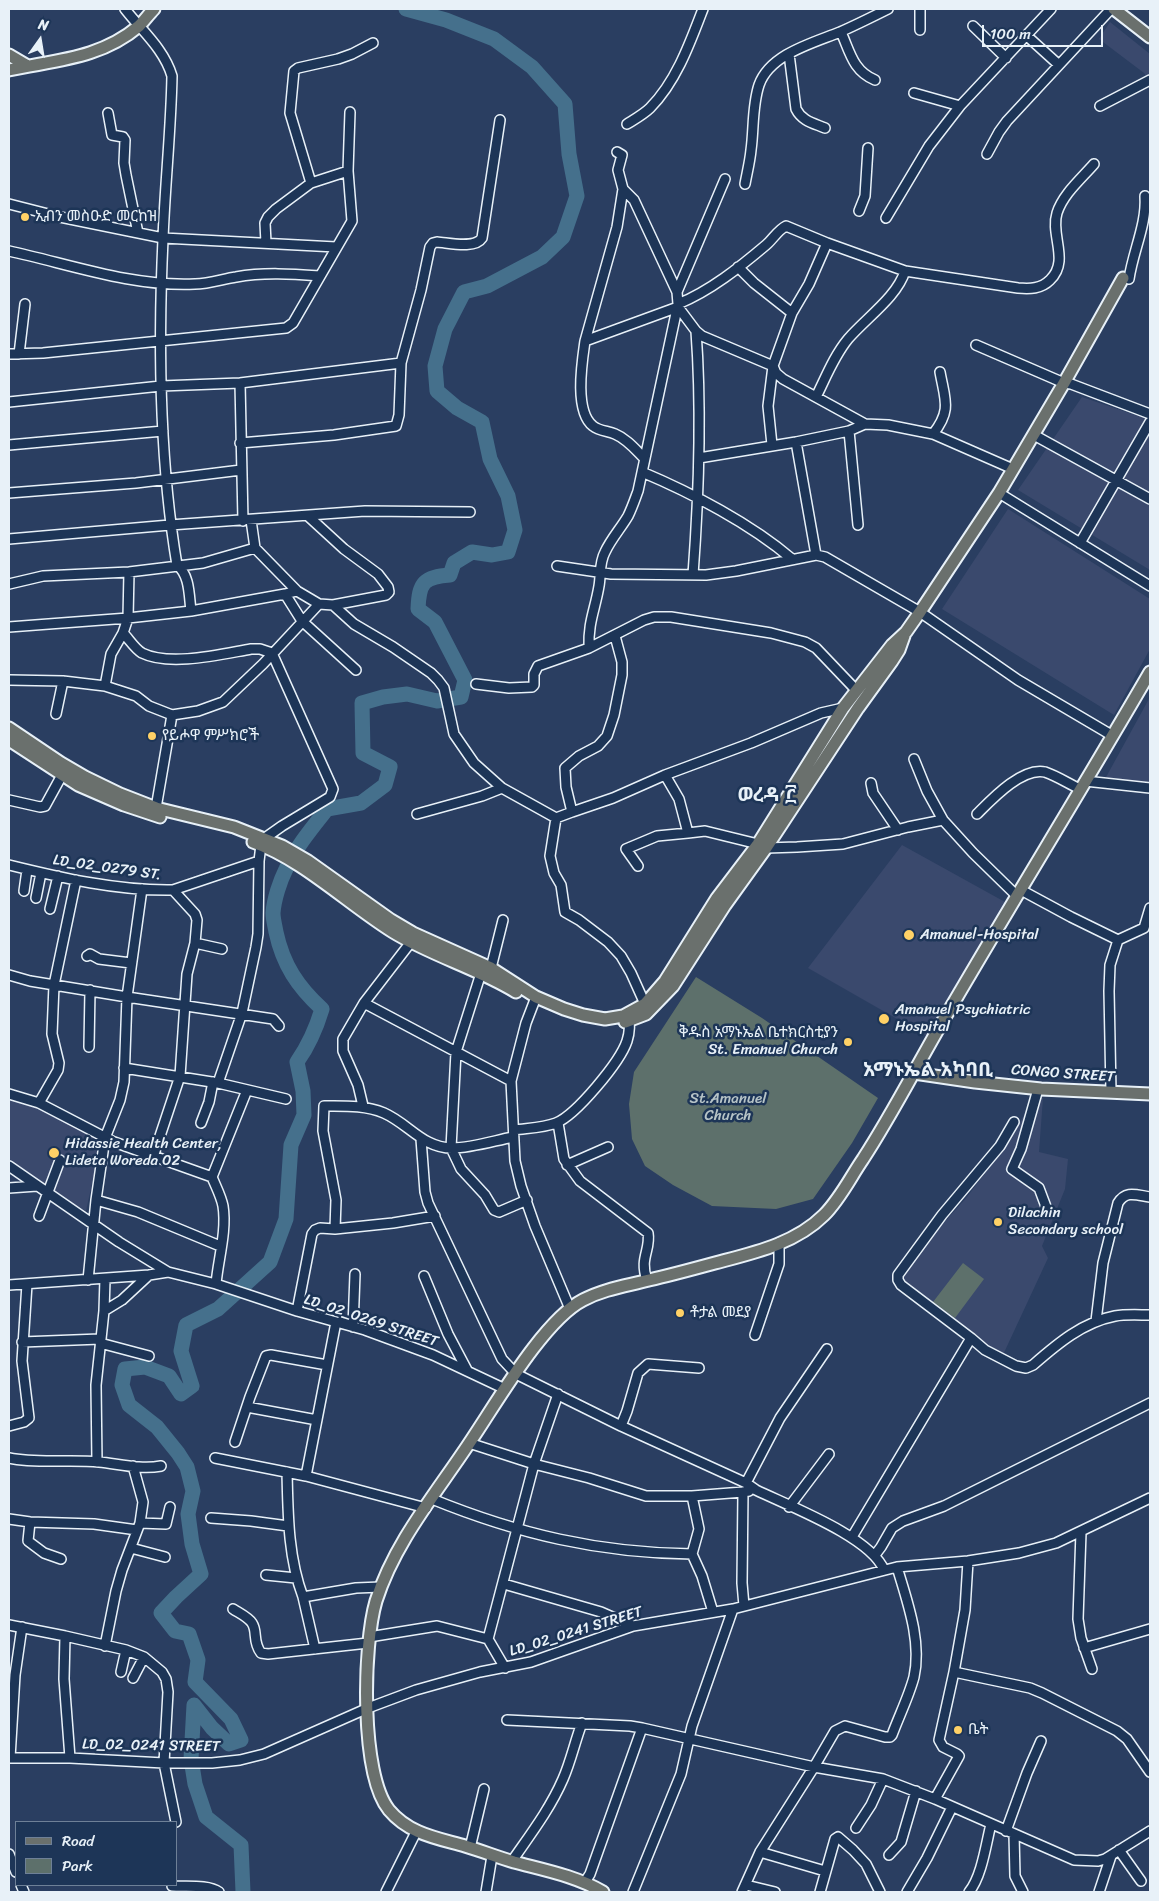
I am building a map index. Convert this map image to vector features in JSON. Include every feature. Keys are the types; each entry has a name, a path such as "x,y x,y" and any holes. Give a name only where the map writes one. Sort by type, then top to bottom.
{"main road":[{"path":"9,70 26,65 57,62 89,54 117,41 139,26 154,9"},
{"path":"1113,9 1150,37"},
{"path":"9,55 26,65"},
{"path":"628,1017 645,1004 665,981 717,898 762,846 899,650 921,613 1001,494 1068,383 1126,279"},
{"path":"1001,494 1013,468 1036,436"},
{"path":"9,728 61,764 120,794 156,808 234,827 263,841 305,865 413,933 486,970 535,1000 590,1017 605,1020 614,1019 646,1014 673,986 762,846 843,708 892,645 906,632 921,613"},
{"path":"899,650 906,632"},
{"path":"603,1892 585,1882 416,1832 390,1811 376,1786 369,1749 368,1640 372,1616 381,1587 397,1553 505,1389 543,1336 570,1309 580,1301 609,1289 748,1254 779,1244 807,1229 825,1214 840,1196 877,1139 966,981 1150,672"},
{"path":"9,740 62,775 103,796 153,815 263,841"},
{"path":"305,865 392,931 411,942 486,970"},
{"name":"CONGO STREET","path":"914,1073 975,1082 1038,1088 1150,1094"}],"street":[{"path":"125,9 161,50 172,76 161,284 161,386 170,525 177,565 186,576 191,611"},
{"path":"628,124 648,110 661,95 679,65 703,9"},
{"path":"745,184 752,149 753,120 758,87 763,76 796,49 841,32 888,9"},
{"path":"920,9 920,30"},
{"path":"886,218 929,146 960,106 1051,9"},
{"path":"987,154 1007,121 1113,9"},
{"path":"973,26 1006,58"},
{"path":"841,32 859,71 864,76 875,80"},
{"path":"1027,36 1059,64"},
{"path":"311,183 290,113 294,71 298,68 332,61 352,54 373,42"},
{"path":"789,54 796,109 806,121 825,128"},
{"path":"1100,106 1150,80"},
{"path":"914,93 960,106"},
{"path":"9,354 43,354 286,328 293,323 352,221 348,171 350,112"},
{"path":"108,113 112,135 123,137 125,140 125,169 138,233"},
{"path":"240,443 334,435 396,426 399,415 401,363 421,290 430,247 433,243 437,242 473,244 479,242 482,238 500,120"},
{"path":"859,211 865,196 868,148"},
{"path":"617,152 622,155 618,170 623,188 617,227 586,341 581,373 582,406 592,426 626,440 644,458"},
{"path":"586,341 697,297 767,244 786,226 905,271 1030,289 1046,284 1054,276 1060,262 1055,221 1058,209 1072,189 1094,164"},
{"path":"266,243 265,223 276,209 311,183 348,171"},
{"path":"589,648 588,632 599,586 599,572 603,555 633,505 642,472 678,305 678,292 724,179"},
{"path":"623,188 634,200 678,292"},
{"path":"1126,279 1146,211 1145,196"},
{"path":"9,204 60,217 163,238 336,246"},
{"path":"772,445 768,406 772,366 792,313 809,284 827,243"},
{"path":"9,250 116,276 161,284 196,284 256,274 320,276"},
{"path":"738,267 754,283 792,313"},
{"path":"816,397 833,361 843,346 862,323 894,291 901,282 905,271"},
{"path":"19,354 25,304"},
{"path":"678,305 696,331 702,336 772,366 783,379 865,424"},
{"path":"693,575 699,500 700,387 696,331"},
{"path":"976,345 1150,414"},
{"path":"9,402 161,386 240,383 401,363"},
{"path":"933,434 942,422 945,410 940,372"},
{"path":"240,383 242,470 247,521 255,548 297,590 320,604 333,605 386,595 389,592 388,587 378,574 344,549 308,516"},
{"path":"1080,543 1150,422"},
{"path":"699,458 796,442 849,430 865,424 888,425 933,434 1013,468"},
{"path":"849,430 858,525"},
{"path":"9,445 163,431"},
{"path":"1036,436 1150,499"},
{"path":"796,442 816,555"},
{"path":"9,493 167,480 242,470"},
{"path":"642,472 699,500 752,530 776,545 792,559"},
{"path":"1001,494 1150,585"},
{"path":"9,539 170,525 393,511 470,512"},
{"path":"9,584 43,576 130,572 203,563 255,548"},
{"path":"557,566 611,574 693,575 736,571 816,555 825,557 921,613 1018,680 1113,736"},
{"path":"105,686 111,654 123,633 128,618 130,572"},
{"path":"9,627 191,611 285,594 297,590"},
{"path":"285,594 302,621 356,670"},
{"path":"9,680 62,681 105,686 136,696 149,706 172,715 198,711 223,702 320,604"},
{"path":"333,605 354,624 393,647 431,673 444,688 454,734 474,763 502,788 556,818 614,798 665,775 751,743 820,713 843,708"},
{"path":"476,684 509,688 532,687 536,681 534,674 538,666 589,648 644,620 654,617 670,617 794,638 816,648 857,691"},
{"path":"123,633 140,651 147,655 166,658 186,658 251,649 260,649 272,653 331,784 333,793 330,797 282,826 263,841 258,861 258,934 242,1013 200,1123"},
{"path":"572,812 566,788 564,768 579,756 598,746 608,736 622,675 622,662 615,636"},
{"path":"56,714 62,681"},
{"path":"156,808 172,715"},
{"path":"914,759 927,791 943,820 973,854 1019,893 1118,940 1147,928 1150,908"},
{"path":"977,814 1021,777 1034,772 1043,772 1082,785 1150,788"},
{"path":"9,800 40,807 46,806 62,775"},
{"path":"665,775 679,799 688,833"},
{"path":"871,783 873,792 898,830"},
{"path":"417,814 482,796 502,788"},
{"path":"556,818 550,856 554,873 561,885 565,912 586,926 621,956 631,972 645,1004"},
{"path":"638,866 626,849 657,836 705,831 762,846 843,844 943,820"},
{"name":"LD_02_0279 ST.","path":"9,865 76,880 142,889 173,890 258,861"},
{"path":"24,891 27,870"},
{"path":"36,898 41,873"},
{"path":"50,909 58,876"},
{"path":"39,1103 58,1070 59,1063 52,1034 54,985 76,880"},
{"path":"88,1280 93,1223 105,1138 122,1091 127,997 142,889"},
{"path":"154,1157 180,1076 187,974 195,943 197,920 195,914 173,890"},
{"path":"503,920 456,1052 451,1148 461,1169 484,1195 494,1210 503,1211 527,1200"},
{"path":"1111,1092 1110,965 1118,940"},
{"path":"362,1106 358,1085 343,1051 342,1039 364,1003 411,942"},
{"path":"195,943 222,949"},
{"path":"87,956 90,954 99,959 131,963"},
{"path":"9,975 54,985 127,997 242,1013 273,1019 278,1022 279,1026"},
{"path":"89,1047 90,990"},
{"path":"535,1000 526,1023 511,1081 515,1161 535,1226 570,1309"},
{"path":"364,1003 511,1081"},
{"path":"336,1229 336,1200 323,1131 324,1106 362,1106 384,1113 412,1130 421,1139 451,1148 558,1123 578,1107 617,1061 627,1042 628,1017"},
{"path":"124,1068 180,1076 286,1099"},
{"path":"1038,1088 1021,1149 1012,1169 1039,1188 1048,1212"},
{"path":"212,1177 247,1090"},
{"path":"9,1094 39,1103 105,1138 212,1177 220,1194 223,1208 216,1284 168,1272 48,1192 9,1169"},
{"path":"1014,1122 1000,1146 942,1215 898,1275 901,1285 986,1350 1016,1366 1026,1368 1033,1365 1072,1334 1096,1321 1117,1315 1150,1315"},
{"path":"558,1123 567,1166 595,1194 648,1233 649,1237 643,1264 647,1280"},
{"path":"421,1139 425,1192 502,1358 516,1374 744,1487 756,1490 852,1537 875,1555 884,1570"},
{"path":"567,1166 608,1146"},
{"path":"39,1216 60,1160"},
{"path":"9,1188 37,1186"},
{"path":"1096,1321 1103,1263 1118,1203 1122,1196 1128,1194 1150,1196"},
{"path":"96,1200 138,1212 220,1246"},
{"path":"297,1311 312,1234 315,1230 320,1228 336,1229 420,1220 435,1216"},
{"path":"755,1335 779,1264 779,1244"},
{"path":"9,1285 105,1279 168,1272"},
{"path":"353,1327 355,1274"},
{"path":"104,1312 122,1300 149,1275"},
{"path":"424,1276 448,1334 468,1370"},
{"path":"97,1462 96,1385 104,1312 105,1279"},
{"path":"9,1426 24,1422 29,1418 22,1361 27,1284"},
{"name":"LD_02_0269 STREET","path":"216,1284 407,1345 468,1370 505,1389"},
{"path":"306,1476 336,1322"},
{"path":"852,1537 972,1338"},
{"path":"22,1342 100,1341 150,1356"},
{"path":"744,1606 742,1583 744,1487 780,1418 827,1349"},
{"path":"235,1442 266,1356 270,1355 327,1365"},
{"path":"621,1426 638,1373 641,1369 648,1364 699,1368"},
{"path":"488,1639 534,1464 558,1394"},
{"path":"875,1555 892,1528 903,1521 944,1506 1150,1403"},
{"path":"247,1407 317,1420"},
{"path":"469,1444 646,1496 692,1496 744,1487"},
{"path":"790,1507 829,1454"},
{"path":"9,1458 97,1462 150,1468 161,1466"},
{"path":"215,1458 429,1503 516,1530 602,1548 692,1554"},
{"path":"105,1646 116,1591 138,1526 143,1502 133,1466"},
{"path":"287,1472 288,1526 296,1578 303,1597 315,1649"},
{"path":"692,1496 699,1529 692,1554 702,1576 713,1612"},
{"name":"LD_02_0241 STREET","path":"9,1758 70,1758 169,1763 212,1763 240,1760 264,1754 368,1708 416,1690 480,1672 531,1662 633,1626 733,1609 897,1567 968,1561 1019,1553 1056,1543 1150,1498"},
{"path":"9,1519 30,1522 138,1526 166,1524 170,1507"},
{"path":"211,1518 288,1526"},
{"path":"30,1522 28,1541 44,1553 61,1559"},
{"path":"1081,1532 1078,1619 1081,1638 1092,1669"},
{"path":"131,1548 165,1557"},
{"path":"935,1799 958,1756 943,1747 939,1740 965,1610 968,1561"},
{"path":"776,1892 744,1888 760,1852 835,1731 845,1726 890,1738 914,1678 916,1666 915,1641 897,1567"},
{"path":"266,1576 296,1578"},
{"path":"504,1584 601,1612 633,1626"},
{"path":"303,1597 356,1588 381,1587"},
{"path":"233,1609 252,1622 256,1646 261,1653 268,1654 315,1649 437,1626 488,1639 505,1668"},
{"path":"633,1892 681,1774 692,1726 733,1609"},
{"path":"9,1625 126,1650 144,1657 158,1668 166,1679 168,1692 169,1763 176,1821"},
{"path":"9,1758 22,1627"},
{"path":"1084,1648 1150,1628"},
{"path":"65,1636 64,1686 70,1758"},
{"path":"121,1672 126,1650"},
{"path":"133,1678 144,1657"},
{"path":"954,1672 1030,1688 1117,1730 1127,1739 1150,1772"},
{"path":"507,1720 630,1726 814,1767 883,1779 935,1799 1074,1860 1098,1861 1115,1853 1150,1831"},
{"path":"512,1861 546,1812 556,1794 564,1777 582,1723"},
{"path":"585,1882 590,1874 642,1728"},
{"path":"1023,1892 1015,1876 1010,1832 1027,1773 1041,1741"},
{"path":"856,1828 871,1804 883,1779"},
{"path":"470,1848 484,1789"},
{"path":"889,1855 901,1842 916,1791"},
{"path":"907,1892 927,1858 952,1807"},
{"path":"969,1892 975,1882 991,1824"},
{"path":"386,1892 416,1832"},
{"path":"820,1892 835,1839 838,1838 866,1864 880,1892"},
{"path":"760,1852 826,1871"},
{"path":"1115,1853 1141,1881"},
{"path":"1099,1892 1115,1853"},
{"path":"9,1854 15,1869"},
{"path":"486,1892 492,1856"},
{"path":"173,1888 198,1887 219,1892"}],"shaded area":[{"path":"1110,22 1150,54 1150,81 1144,73 1099,39"},
{"path":"1082,397 1150,420 1150,570 1018,490"},
{"path":"1008,509 1150,599 1150,649 1114,715 942,609"},
{"path":"1150,697 1150,782 1105,779"},
{"name":"Amanuel-Hospital","path":"902,845 1005,902 927,1036 808,968"},
{"name":"Dilachin Secondary school","path":"1036,1096 1043,1098 1039,1152 1068,1159 1065,1189 1042,1246 1048,1258 1002,1357 894,1278 967,1197 1006,1145"},
{"name":"Hidassie Health Center, Lideta Woreda 02","path":"10,1099 20,1099 67,1121 95,1137 100,1147 86,1211 53,1192 9,1159"}],"green space":[{"name":"St.Amanuel Church","path":"696,977 762,1018 878,1098 852,1143 813,1199 776,1209 712,1206 673,1185 645,1166 632,1139 629,1104 634,1072"},
{"path":"963,1263 984,1279 955,1318 933,1302"}],"waterway":[{"path":"243,1892 241,1845 206,1817 195,1784 191,1759 194,1705 212,1728 229,1744 241,1740 231,1719 195,1682 198,1660 189,1634 175,1631 161,1613 201,1574 192,1544 188,1514 193,1491 187,1467 178,1453 157,1427 129,1405 122,1385 125,1369 145,1367 169,1376 181,1394 192,1386 181,1351 186,1325 218,1309 270,1262 286,1219 291,1145 304,1115 303,1091 297,1062 312,1037 322,1009 299,984 283,955 273,915 278,890 295,853 327,809 361,803 385,785 390,767 363,753 362,703 383,697 407,694 437,701 461,697 465,680 435,622 418,609 420,593 425,583 434,577 450,575 454,563 472,552 492,555 508,552 515,530 508,496 490,459 482,422 457,408 437,391 435,366 445,329 464,292 487,286 542,257 563,237 577,196 569,154 565,104 532,67 494,39 446,20 406,9"}],"place":[{"name":"ኢብን መስዑድ መርከዝ","path":"25,217"},
{"name":"የይሖዋ ምሥክሮች","path":"152,736"},
{"name":"Amanuel-Hospital","path":"909,935"},
{"name":"Amanuel Psychiatric Hospital","path":"884,1019"},
{"name":"ቅዱስ አማኑኤል ቤተክርስቲያን St. Emanuel Church","path":"848,1042"},
{"name":"Hidassie Health Center, Lideta Woreda 02","path":"54,1153"},
{"name":"Dilachin Secondary school","path":"998,1222"},
{"name":"ቶታል መደያ","path":"680,1313"},
{"name":"ቤት","path":"958,1730"}],"district":[{"name":"ወረዳ ፫","path":"767,796"},
{"name":"አማኑኤል አካባቢ","path":"928,1071"}]}
